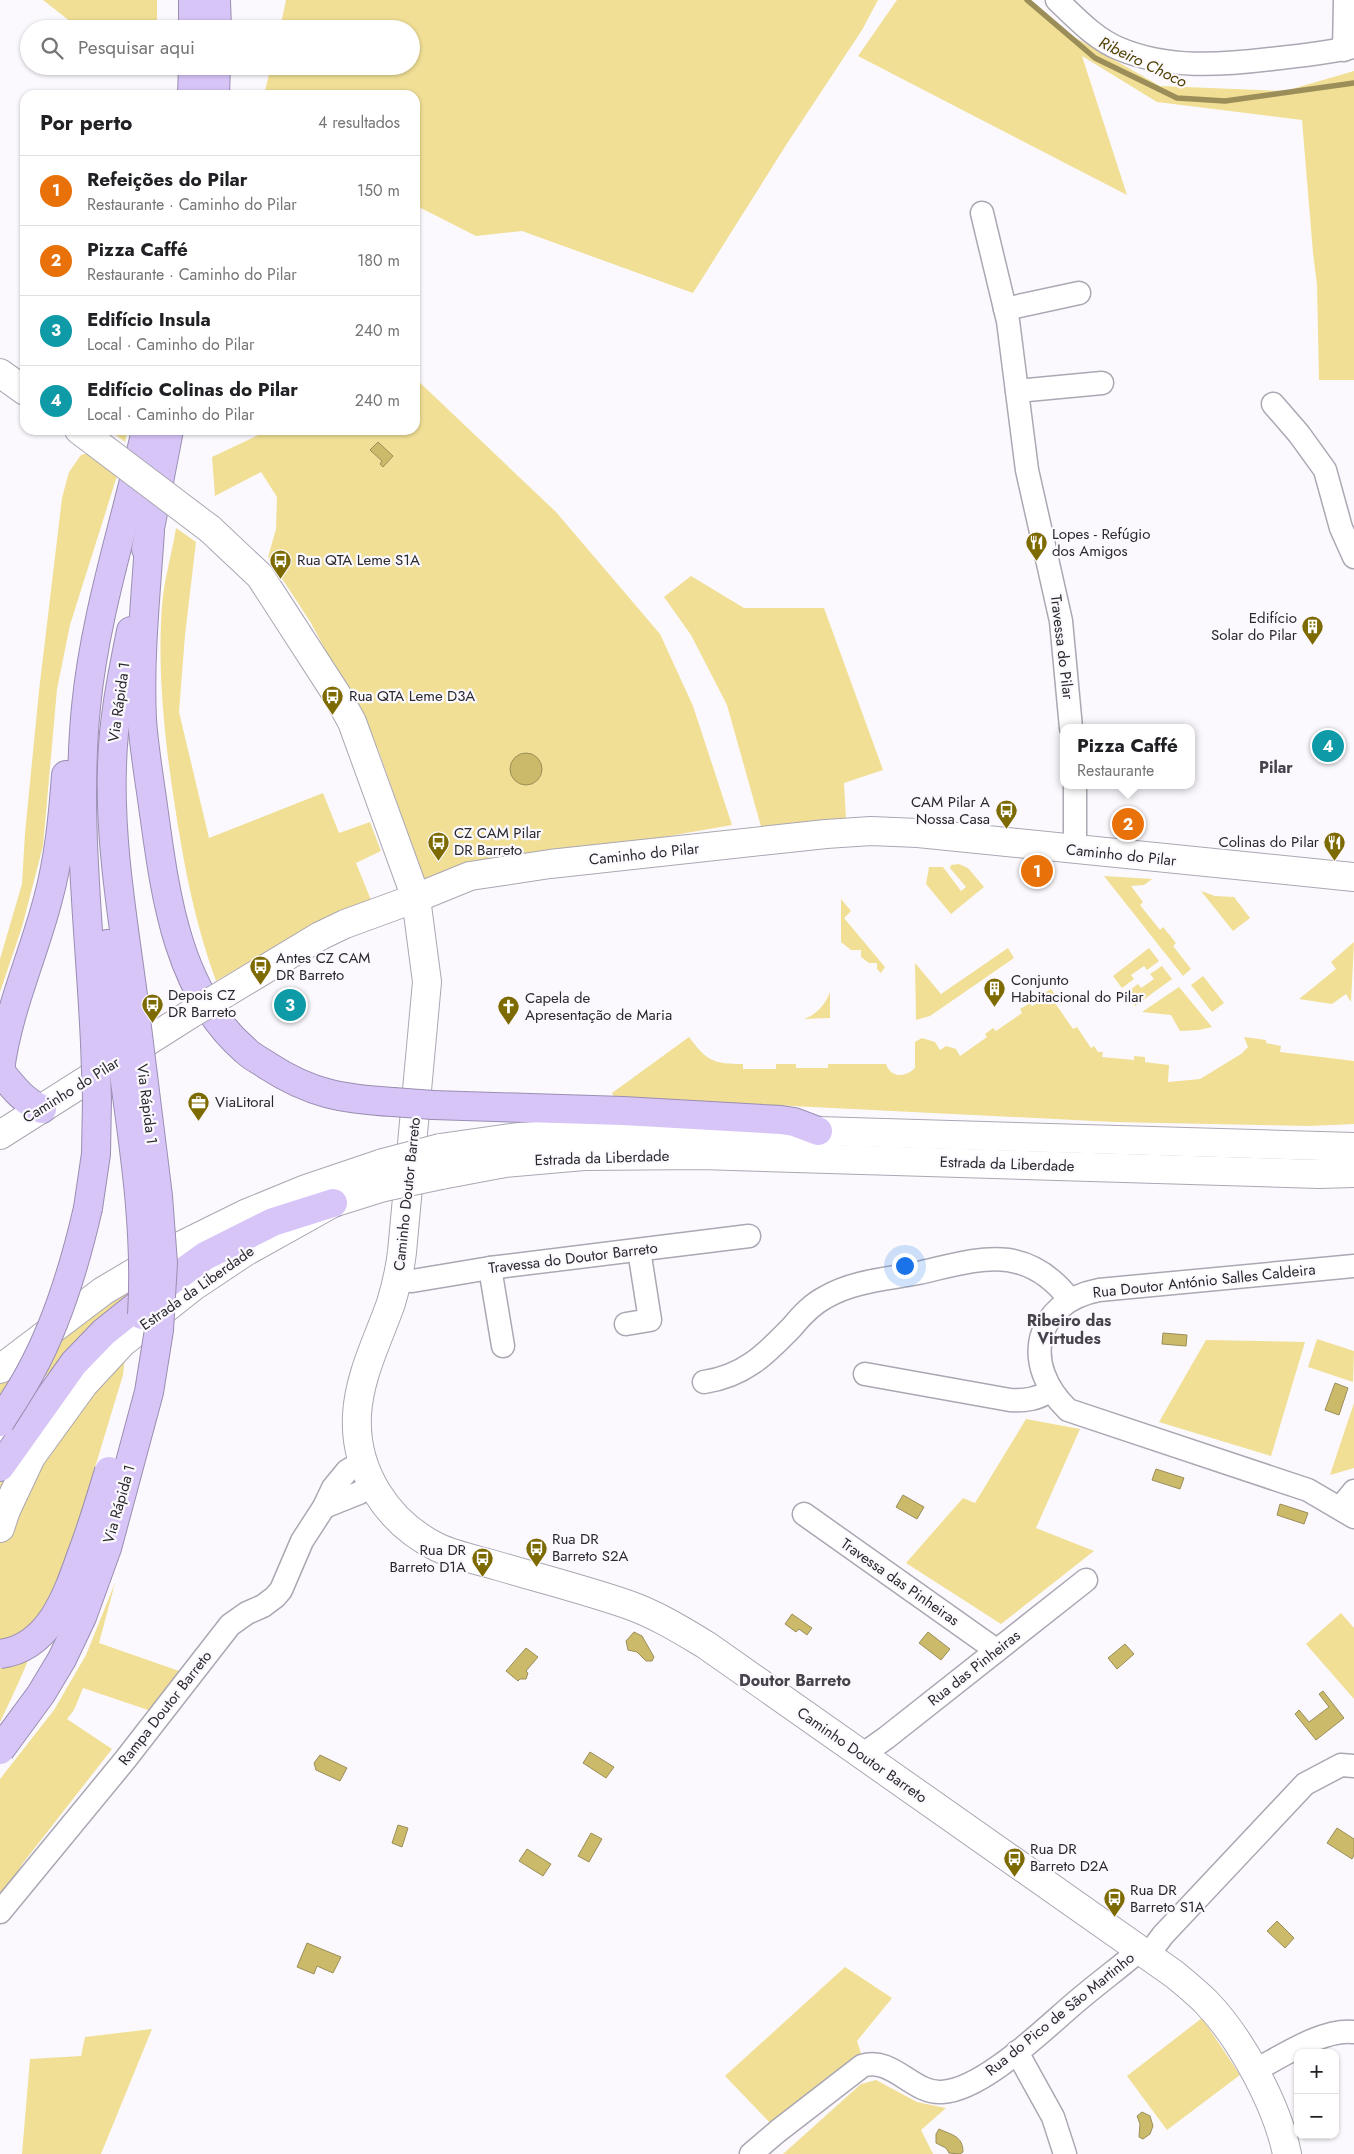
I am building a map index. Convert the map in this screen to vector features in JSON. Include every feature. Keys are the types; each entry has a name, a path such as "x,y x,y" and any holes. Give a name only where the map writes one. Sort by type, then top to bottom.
{"highway":[{"path":"193,0 194,20"},
{"path":"216,0 216,20"},
{"path":"192,90 193,75"},
{"path":"215,90 216,75"},
{"name":"Via Rápida 1","path":"0,1422 30,1373 50,1330 72,1270 88,1208 96,1154 95,1044 81,807 82,752 86,704 96,638 145,435"},
{"name":"Via Rápida 1","path":"0,1750 41,1694 62,1659 82,1617 107,1548 151,1385 159,1330 163,1263 158,1196 127,1024 114,834 112,766 120,684 168,435"},
{"path":"150,531 143,634 142,720 159,849 173,923 185,960 197,988 208,1006 221,1025 246,1052 289,1080 321,1093 354,1100 433,1105 623,1111 781,1120 818,1130"},
{"path":"0,1654 15,1651 33,1641 53,1620 63,1604 92,1528 111,1463 131,1386 142,1313 144,1249 127,1024 96,850 95,757 102,666 102,611"},
{"path":"42,1109 29,1102 13,1088 0,1071 3,1046 17,992 48,900 56,867 77,678 96,638"},
{"path":"0,1467 74,1363 104,1332 139,1304 205,1256 273,1222 333,1203"}],"street":[{"path":"1058,0 1091,32 1119,49 1161,61 1193,64 1223,64 1349,48 1345,0"},
{"name":"Travessa do Pilar","path":"982,213 1005,309 1027,470 1061,621 1071,724"},
{"path":"1005,309 1079,293"},
{"path":"0,373 20,387"},
{"path":"1017,391 1102,383"},
{"path":"1272,404 1299,434 1325,470 1341,528 1354,557"},
{"name":"Caminho Doutor Barreto","path":"87,436 210,528 260,576 337,695 352,722 416,898 427,982 406,1220 398,1280 362,1378 358,1398 358,1441 367,1473 380,1498 404,1526 438,1547 603,1597 656,1616 706,1646 1144,1952 1174,1974 1207,2003 1228,2029 1254,2071 1276,2116 1287,2154"},
{"path":"1071,850 1075,835 1075,789"},
{"name":"Caminho do Pilar","path":"0,1135 189,1015 320,936 345,924 470,876 541,865 871,831 918,833 1071,850 1354,877"},
{"name":"Estrada da Liberdade","path":"0,1528 6,1510 31,1457 84,1384 122,1343 225,1265 384,1175 440,1148 518,1137 605,1133 818,1130 1354,1146"},
{"path":"1314,1146 1354,1139"},
{"name":"Estrada da Liberdade","path":"0,1369 103,1291 174,1249 245,1214 297,1192 384,1175 441,1175 506,1163 584,1156 701,1155 1291,1173 1354,1173"},
{"name":"Travessa do Doutor Barreto","path":"398,1280 412,1282 490,1268 749,1236"},
{"path":"626,1324 650,1320 640,1250"},
{"path":"704,1382 727,1377 752,1364 768,1352 809,1308 825,1297 850,1287 980,1261 1008,1260 1043,1274 1060,1286 1070,1300"},
{"name":"Rua Doutor António Salles Caldeira","path":"1354,1266 1084,1293 1060,1308 1046,1326 1039,1344 1038,1357 1050,1391 1068,1410 1082,1416 1308,1490 1347,1513 1354,1491"},
{"path":"490,1268 503,1346"},
{"path":"866,1374 1010,1400 1025,1401 1039,1398 1050,1391"},
{"name":"Rampa Doutor Barreto","path":"0,1912 125,1760 230,1625 246,1613 263,1606 275,1598 281,1590 302,1541 324,1507 333,1488 347,1471 367,1473"},
{"name":"Travessa das Pinheiras","path":"804,1514 996,1650"},
{"name":"Rua das Pinheiras","path":"862,1755 1086,1580"},
{"name":"Rua do Pico de São Martinho","path":"751,2154 778,2130 862,2066 870,2063 882,2065 929,2092 939,2093 950,2092 969,2084 997,2067 1144,1952 1170,1928 1305,1784 1341,1765 1354,1766"},
{"path":"1254,2071 1323,2037 1347,2031 1354,2032"},
{"path":"1016,2052 1053,2117 1066,2154"}],"shaded area":[{"path":"43,0 157,0 157,20 69,20"},
{"path":"286,0 878,0 862,30 788,142 693,293 522,231 476,236 420,208 420,90 265,90 269,75 420,75 420,20 282,20"},
{"path":"897,0 1027,0 1069,34 1160,86 1285,91 1354,71 1354,380 1319,380 1317,285 1302,120 1157,102 1082,56 1127,195 858,56"},
{"path":"420,383 556,512 660,634 693,706 732,825 424,879 378,749 311,623 268,557 276,529 277,497 261,472 215,496 212,457 258,435 420,435"},
{"path":"116,435 127,435 125,442"},
{"path":"378,442 393,456 383,467 380,464 382,461 370,450"},
{"path":"88,453 117,476 70,625 57,689 43,846 22,927 0,992 0,959 22,884 39,691 62,498 69,472 81,455"},
{"path":"176,528 196,542 185,635 179,712 209,838 323,793 339,833 370,822 381,851 356,863 371,900 307,929 216,981 202,938 186,873 171,783 165,732 161,681 162,606 164,586"},
{"path":"691,576 744,608 824,608 883,770 844,783 846,819 762,830 727,705 691,635 664,597"},
{"path":"526,753 537,758 542,769 537,780 526,785 515,780 510,769 515,758"},
{"path":"959,864 968,868 984,887 951,914 926,884 929,867 943,867 961,891 966,887 950,868 951,865"},
{"path":"1104,876 1152,879 1144,885 1131,886 1143,902 1140,905 1160,930 1163,927 1176,943 1173,946 1191,969 1183,976"},
{"path":"1201,891 1215,896 1234,897 1250,918 1233,931"},
{"path":"841,899 851,911 844,918 885,967 881,973 877,969 877,963 869,963 861,957 861,950 851,950 841,942"},
{"path":"1354,942 1351,1002 1346,994 1332,1004 1299,999 1336,969 1331,962"},
{"path":"1008,948 1014,958 930,1016 916,1020 915,963 941,994"},
{"path":"1149,948 1159,961 1147,970 1144,966 1131,975 1134,979 1122,988 1113,976"},
{"path":"1162,966 1172,979 1135,1006 1126,993 1138,984 1141,988 1154,979 1150,974"},
{"path":"1203,976 1224,1003 1212,1012 1191,985"},
{"path":"1179,987 1212,1027 1180,1031 1171,1015 1142,1012"},
{"path":"1051,989 1059,1000 1055,1003 1073,1029 1077,1027 1091,1048 1094,1046 1098,1052 1103,1052 1102,1057 1134,1060 1134,1056 1145,1057 1145,1062 1169,1065 1168,1082 1200,1079 1241,1054 1248,1047 1244,1037 1266,1040 1266,1043 1281,1046 1280,1052 1354,1061 1354,1124 1309,1126 1114,1122 614,1097 612,1093 689,1037 711,1060 743,1064 743,1069 776,1069 776,1064 796,1064 796,1068 828,1068 828,1064 886,1064 891,1072 903,1075 915,1068 915,1042 922,1038 935,1042 940,1050 946,1046 956,1049 960,1056 987,1037 985,1034 993,1028 996,1031 1022,1013 1020,1009 1030,1003 1032,1006 1042,1000 1039,996"},
{"path":"830,992 830,1018 804,1019 820,1009"},
{"path":"125,1288 128,1295 0,1423 0,1384 74,1324"},
{"path":"1163,1333 1187,1335 1186,1346 1162,1344"},
{"path":"1317,1339 1354,1351 1353,1382 1308,1367"},
{"path":"1206,1340 1305,1342 1271,1456 1159,1422"},
{"path":"126,1349 123,1375 69,1551 37,1638 0,1722 0,1483 34,1440"},
{"path":"1335,1383 1348,1388 1339,1415 1325,1410"},
{"path":"1354,1403 1354,1468 1330,1475"},
{"path":"1026,1419 1080,1429 1036,1528 1094,1551 1001,1624 906,1563 963,1498 975,1503"},
{"path":"1156,1469 1184,1478 1180,1489 1152,1480"},
{"path":"903,1495 924,1507 917,1519 896,1507"},
{"path":"1280,1504 1308,1513 1304,1524 1277,1515"},
{"path":"115,1583 99,1643 182,1672 151,1711 83,1688 74,1710 67,1719 112,1749 23,1863 0,1904 0,1779 54,1710 86,1655"},
{"path":"1341,1613 1354,1628 1354,1699 1306,1644"},
{"path":"792,1614 812,1628 807,1635 799,1629 796,1632 785,1624"},
{"path":"634,1632 642,1636 654,1657 652,1661 646,1661 637,1652 628,1650 626,1641"},
{"path":"928,1632 950,1649 941,1660 919,1643"},
{"path":"1125,1644 1134,1654 1117,1669 1108,1658"},
{"path":"526,1648 538,1657 526,1671 528,1673 526,1679 518,1681 506,1671"},
{"path":"1323,1691 1344,1718 1316,1740 1295,1714 1299,1710 1309,1722 1329,1707 1319,1694"},
{"path":"590,1752 614,1767 606,1778 583,1763"},
{"path":"320,1755 347,1768 340,1781 316,1770 314,1763"},
{"path":"398,1825 408,1828 402,1847 392,1843"},
{"path":"1337,1828 1354,1839 1354,1855 1352,1859 1327,1843"},
{"path":"591,1833 602,1839 589,1862 578,1856"},
{"path":"527,1849 551,1864 543,1876 519,1861"},
{"path":"1277,1921 1294,1938 1285,1948 1267,1931"},
{"path":"307,1943 341,1957 333,1973 317,1966 314,1974 297,1967"},
{"path":"845,1967 892,1998 857,2041 861,2053 837,2071 774,2127 725,2076"},
{"path":"1202,2018 1240,2075 1167,2130 1127,2076"},
{"path":"152,2029 101,2154 22,2154 30,2059 81,2056 85,2037"},
{"path":"876,2080 917,2102 946,2108 921,2130 933,2154 783,2154 861,2084"},
{"path":"1142,2112 1150,2116 1153,2126 1150,2134 1143,2139 1139,2137 1140,2124 1137,2116"},
{"path":"939,2129 959,2139 963,2152 960,2154 949,2153 946,2148 936,2143 936,2134"}],"waterway":[{"name":"Ribeiro Choco","path":"1027,0 1095,58 1177,98 1225,101 1354,83"}],"place":[{"name":"Lopes - Refúgio dos Amigos","path":"1036,562"},
{"name":"Rua QTA Leme S1A","path":"281,579"},
{"name":"Edifício Solar do Pilar","path":"1313,646"},
{"name":"Rua QTA Leme D3A","path":"333,715"},
{"name":"Edifício Colinas do Pilar","path":"1328,746"},
{"name":"Pizza Caffé","path":"1128,824"},
{"name":"CAM Pilar A Nossa Casa","path":"1006,830"},
{"name":"CZ CAM Pilar DR Barreto","path":"438,861"},
{"name":"Colinas do Pilar","path":"1335,861"},
{"name":"Refeições do Pilar","path":"1037,871"},
{"name":"Antes CZ CAM DR Barreto","path":"260,986"},
{"name":"Edifício Insula","path":"290,1005"},
{"name":"Conjunto Habitacional do Pilar","path":"995,1008"},
{"name":"Depois CZ DR Barreto","path":"152,1023"},
{"name":"Capela de Apresentação de Maria","path":"509,1026"},
{"name":"ViaLitoral","path":"199,1121"},
{"name":"Rua DR Barreto S2A","path":"536,1567"},
{"name":"Rua DR Barreto D1A","path":"482,1578"},
{"name":"Rua DR Barreto D2A","path":"1014,1877"},
{"name":"Rua DR Barreto S1A","path":"1114,1918"}],"district":[{"name":"Pilar","path":"1276,767"},
{"name":"Ribeiro das Virtudes","path":"1069,1329"},
{"name":"Doutor Barreto","path":"795,1680"}]}
